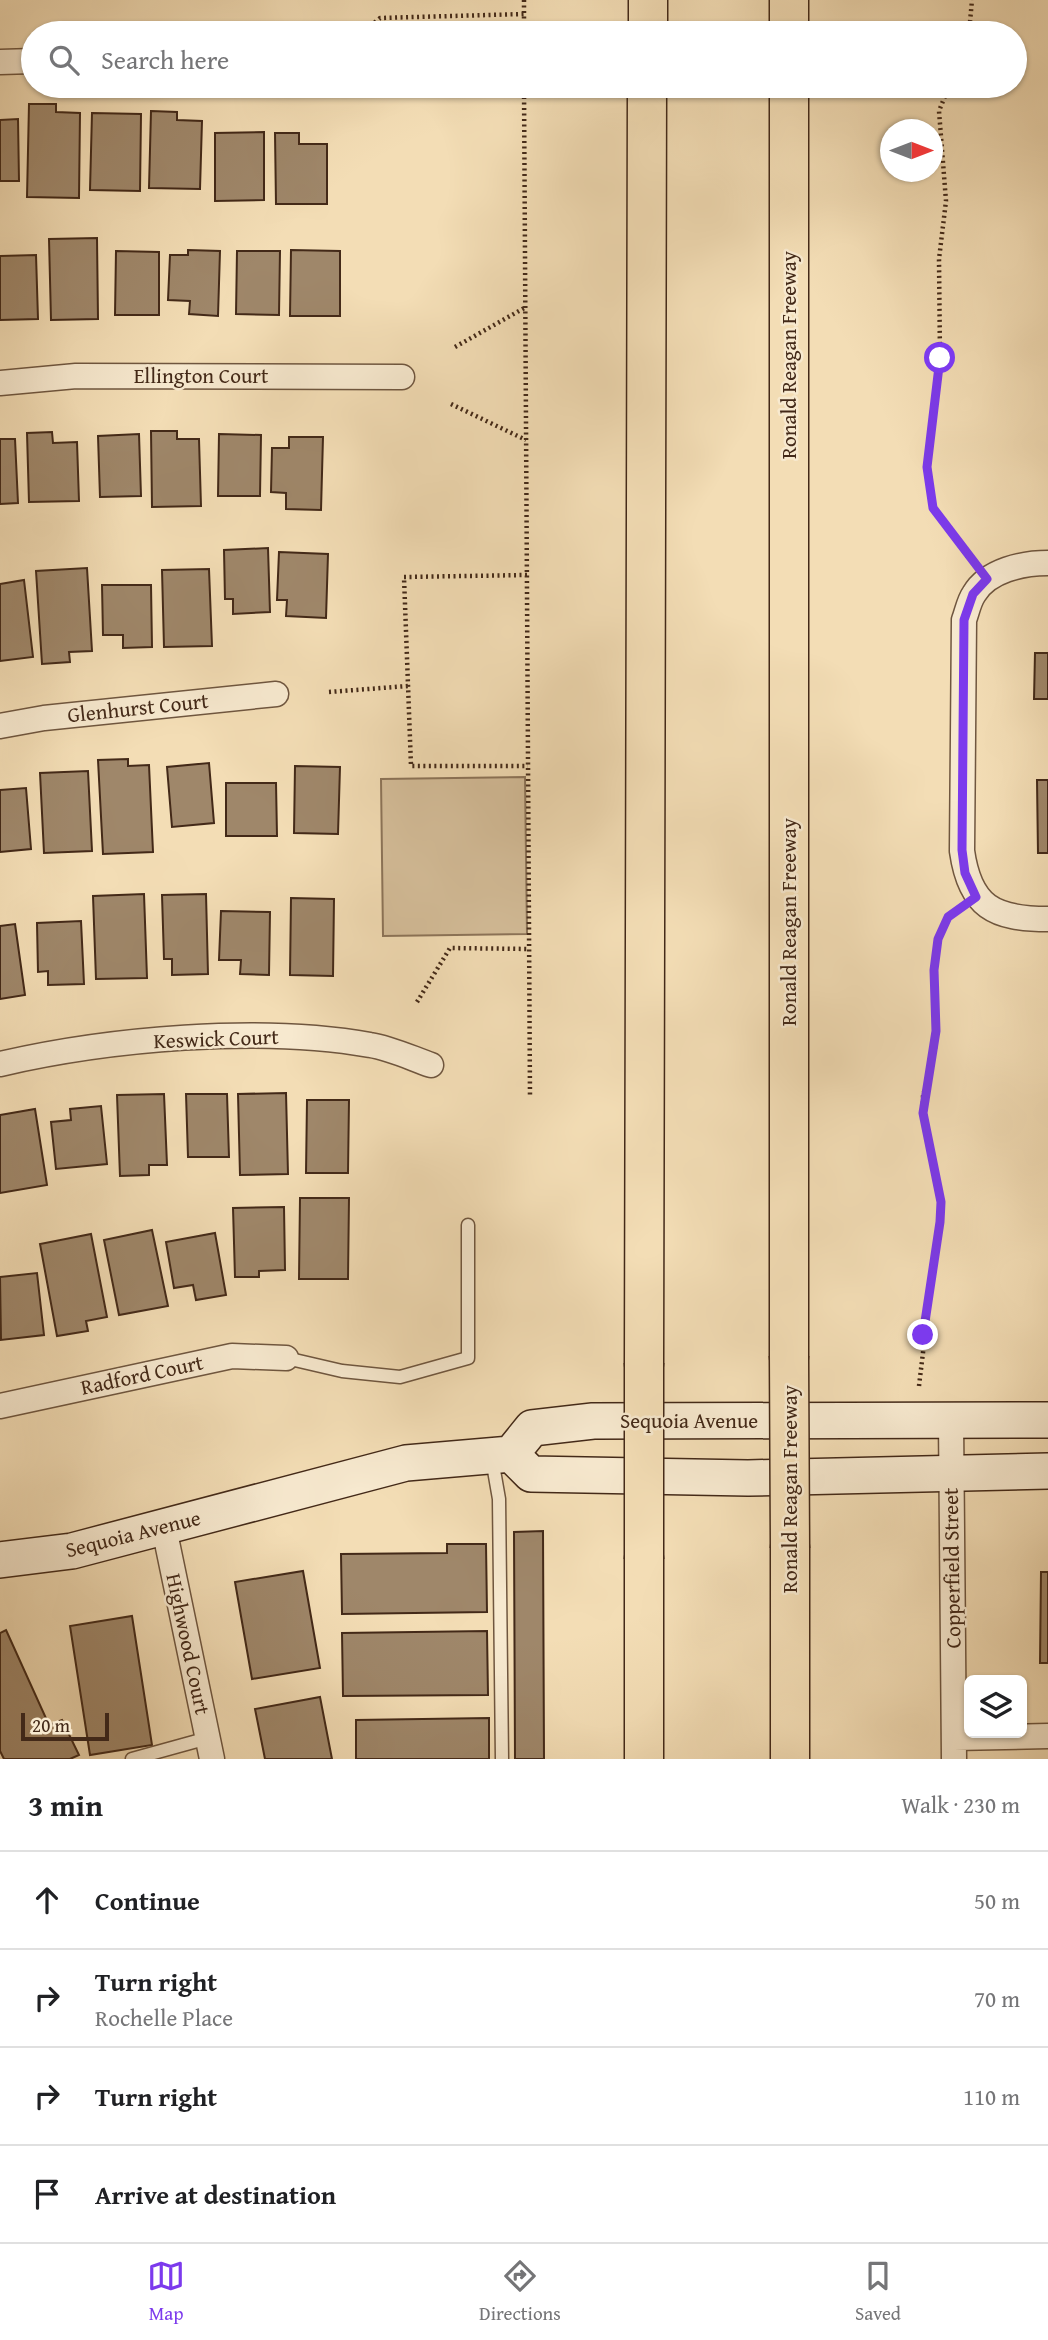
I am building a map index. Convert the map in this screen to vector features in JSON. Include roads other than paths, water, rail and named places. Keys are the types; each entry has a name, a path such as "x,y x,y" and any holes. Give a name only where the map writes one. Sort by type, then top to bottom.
{"highway":[{"path":"648,0 648,21"},
{"path":"789,0 789,21"},
{"path":"644,1759 648,98"},
{"name":"Ronald Reagan Freeway","path":"789,98 790,1759"}],"main road":[{"name":"Sequoia Avenue","path":"0,1560 72,1551 317,1484 406,1463 501,1454 532,1428 593,1421 1048,1420"},
{"path":"501,1454 531,1474 748,1478 951,1471 1048,1471"}],"street":[{"path":"0,62 21,61"},
{"name":"Ellington Court","path":"0,383 76,376 402,377"},
{"path":"1048,563 1029,563 987,579 973,594 964,620 962,850 965,873 976,897 989,909 1009,917 1048,919"},
{"name":"Glenhurst Court","path":"0,726 44,718 276,694"},
{"name":"Keswick Court","path":"0,1064 113,1044 292,1036 372,1045 431,1065"},
{"name":"Radford Court","path":"0,1406 232,1356 286,1359"},
{"name":"Copperfield Street","path":"951,1420 954,1748"},
{"name":"Highwood Court","path":"164,1528 210,1749"},
{"path":"954,1748 1048,1736"}],"lane":[{"path":"286,1359 342,1371 400,1377 467,1358 467,1225"},
{"path":"501,1454 499,1499 502,1759"},
{"path":"132,1759 210,1749"}]}
